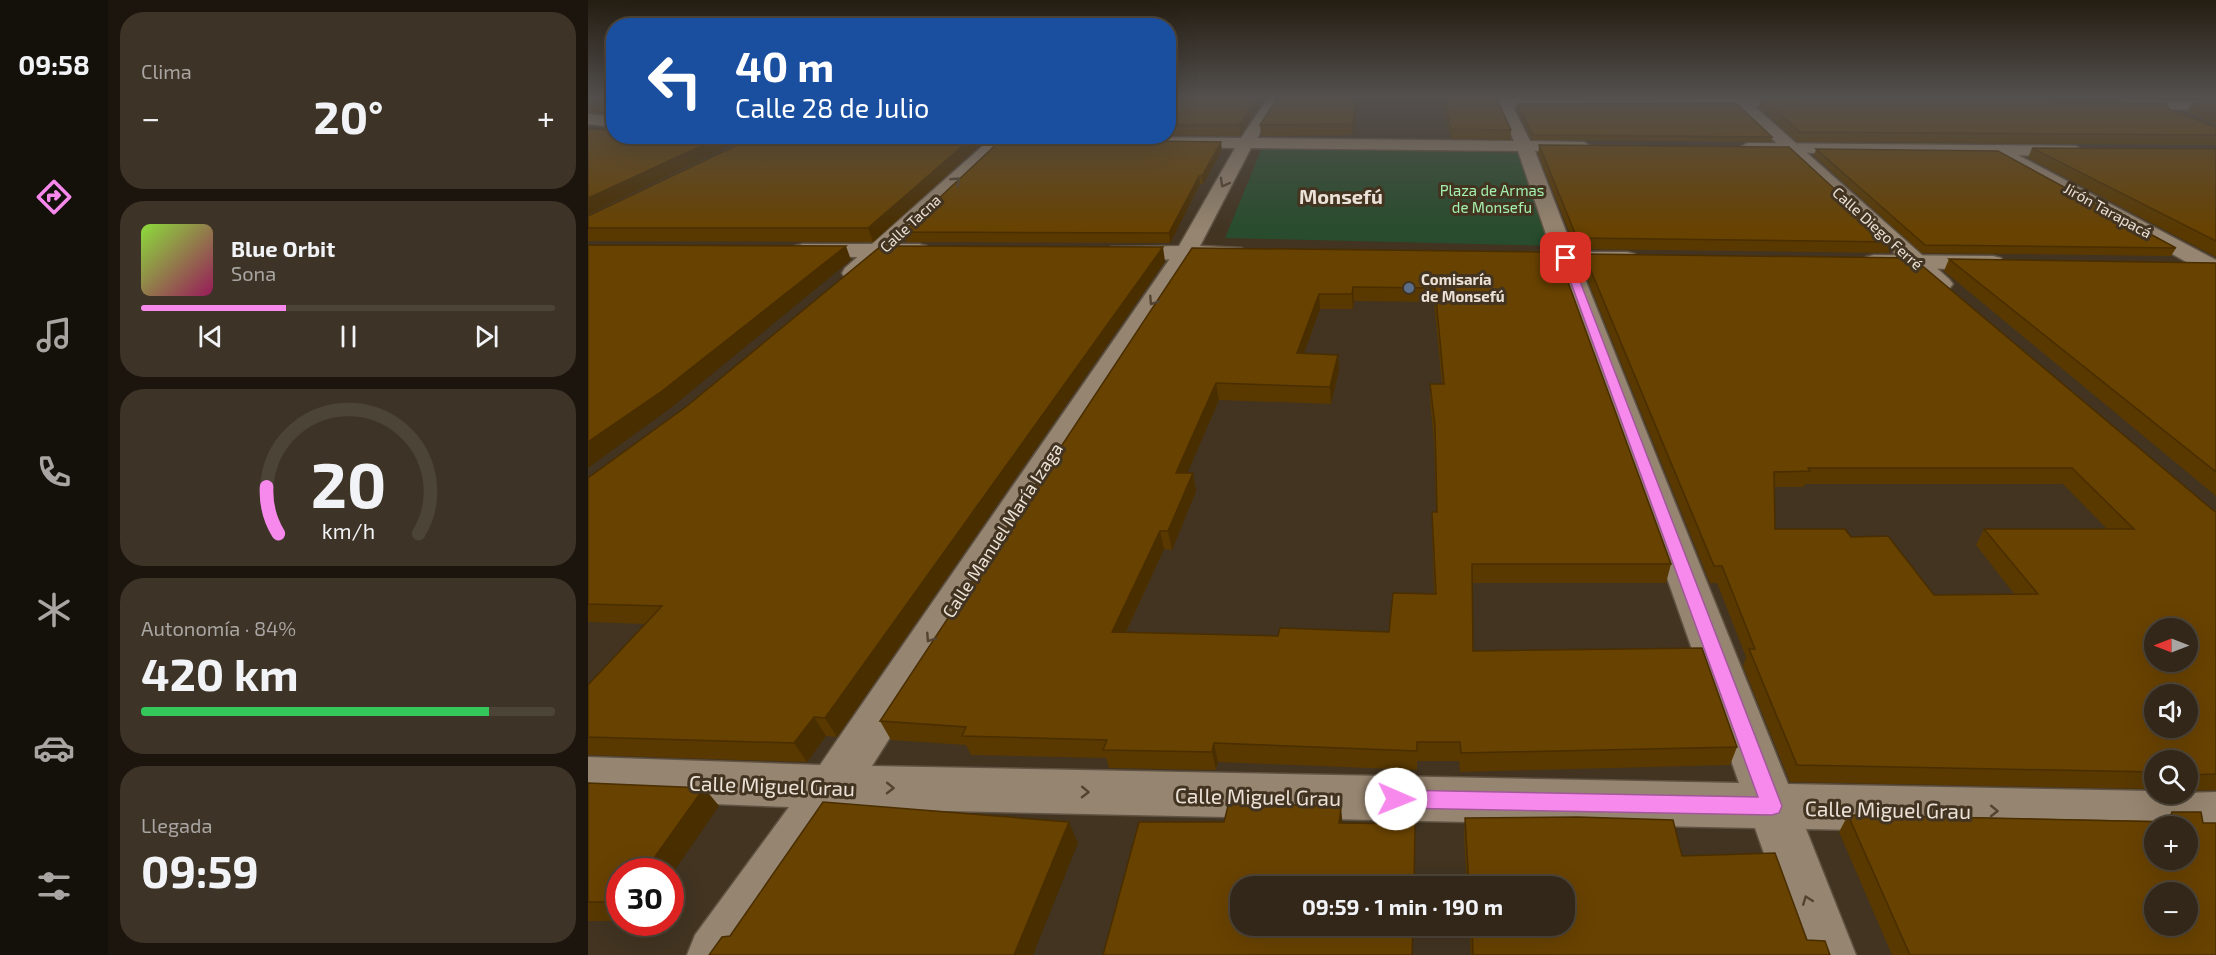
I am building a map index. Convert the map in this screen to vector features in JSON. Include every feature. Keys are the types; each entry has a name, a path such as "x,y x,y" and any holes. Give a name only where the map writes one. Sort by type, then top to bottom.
{"street":[{"path":"1220,142 1595,147"},
{"name":"Calle Manuel María Izaga","path":"715,955 832,787 1186,252 1246,142"},
{"path":"1523,142 1828,955"},
{"name":"Calle Diego Ferré","path":"1785,142 1915,262 1961,301"},
{"name":"Calle Tacna","path":"836,288 880,251 996,144"},
{"path":"1734,148 2090,151"},
{"name":"Jirón Tarapacá","path":"1999,150 2214,267"},
{"path":"787,251 939,251"},
{"path":"1092,252 1257,253"},
{"path":"1495,257 1648,260"},
{"path":"1857,262 2010,264"},
{"path":"2163,265 2214,267"},
{"name":"Calle Miguel Grau","path":"588,778 832,787 2216,815"}],"green space":[{"name":"Plaza de Armas de Monsefu","path":"1262,148 1528,153 1556,246 1225,238"}],"building":[{"path":"588,142 606,142 606,144 706,144 588,198"},
{"path":"1221,142 1202,176 1199,176 1169,233 903,232 997,144"},
{"path":"739,144 965,144 868,228 588,228 588,216"},
{"path":"1539,145 1789,147 1892,242 1577,238"},
{"path":"2032,148 2216,149 2216,241"},
{"path":"1816,149 1998,151 2176,248 1925,245"},
{"path":"588,245 846,246 662,391 588,442"},
{"path":"881,246 1163,247 825,718 814,717 794,743 588,737 588,685 662,606 588,604 588,478 687,406"},
{"path":"1192,248 1557,252 1671,564 1472,564 1473,651 1702,648 1737,747 1461,753 1460,742 1417,742 1417,751 1214,743 1212,752 1103,750 1107,740 962,736 966,727 880,721","holes":["1353,287 1435,288 1444,384 1430,384 1435,426 1437,512 1432,512 1436,594 1393,593 1389,632 1280,628 1278,636 1112,632 1160,531 1168,531 1193,473 1176,473 1216,383 1330,387 1338,355 1297,353 1319,294 1352,294"]},
{"path":"1584,254 1913,258 2216,511 2216,774 2198,775 2198,750 2144,750 2144,772 1797,765 1749,649 1755,649 1722,566 1714,566","holes":["1808,468 2072,468 2134,529 1984,529 2038,594 1934,595 1888,536 1851,537 1845,529 1775,529 1774,472 1810,471"]},
{"path":"1949,259 2216,263 2216,472"},
{"path":"588,783 704,788 654,858 606,858 606,902 588,902"},
{"path":"823,802 1069,822 1014,955 709,955 722,937 730,936"},
{"path":"1229,802 1341,807 1339,823 1415,824 1414,876 1230,876 1230,936 1413,936 1412,955 1103,955 1139,822 1224,822"},
{"path":"2172,812 2201,812 2203,823 2216,823 2216,955 1910,955 1848,815 2144,821 2144,870 2198,870 2198,816 2171,816"},
{"path":"1578,817 1673,820 1682,856 1775,853 1807,940 1825,941 1830,955 1473,955 1472,936 1575,936 1575,876 1468,876 1465,818"}],"place":[{"name":"Comisaría de Monsefú","path":"1409,288"}],"district":[{"name":"Monsefú","path":"1341,196"}],"route":[{"path":"1396,799 1772,806 1566,258"}]}
